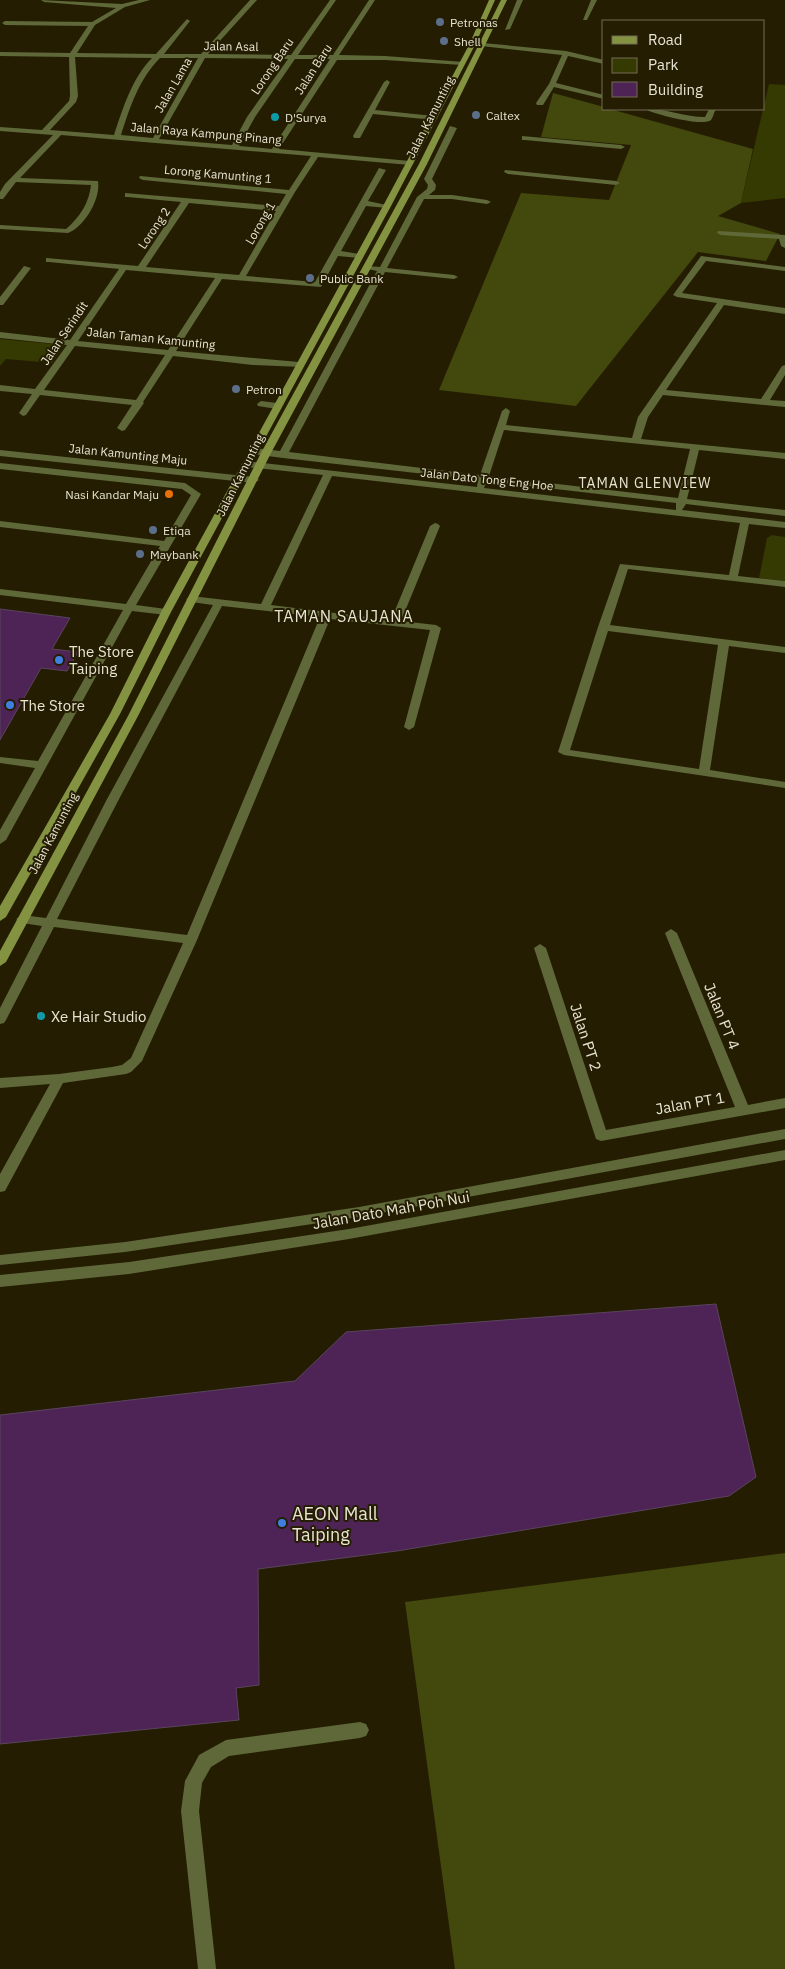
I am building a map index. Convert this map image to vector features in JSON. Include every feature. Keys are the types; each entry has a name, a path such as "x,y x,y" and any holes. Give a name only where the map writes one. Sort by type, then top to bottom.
{"main road":[{"name":"Jalan Kamunting","path":"0,917 115,714 166,612 298,365 434,118 492,0"},
{"name":"Jalan Kamunting","path":"0,962 132,716 191,598 254,480 266,453 413,182 504,1"}],"street":[{"path":"44,0 123,6"},
{"path":"45,131 72,102 74,96 72,55 93,24 123,6 147,0"},
{"name":"Jalan Lama","path":"155,140 202,57 254,0"},
{"name":"Lorong Baru","path":"235,147 251,117 333,0"},
{"name":"Jalan Baru","path":"274,151 372,0"},
{"path":"585,19 594,0"},
{"path":"504,1 519,1 507,30"},
{"path":"117,136 127,105 144,73 187,21"},
{"path":"5,23 93,24"},
{"path":"483,45 566,53 602,62"},
{"path":"540,103 552,84 566,53"},
{"name":"Jalan Asal","path":"0,54 385,58 462,63"},
{"path":"357,136 387,82"},
{"path":"552,84 602,96"},
{"path":"653,110 697,120 708,119 712,110"},
{"path":"370,112 434,118"},
{"path":"283,455 421,198 432,190 432,185 429,181 430,175 453,128"},
{"name":"Jalan Raya Kampung Pinang","path":"0,129 117,136 410,163"},
{"path":"0,197 60,132"},
{"path":"525,138 620,147"},
{"name":"Lorong 1","path":"242,278 291,192 316,155"},
{"path":"49,260 318,285 382,170"},
{"path":"508,172 616,182"},
{"name":"Lorong Kamunting 1","path":"142,178 291,192"},
{"path":"0,227 68,231 84,215 95,189 95,182 14,180"},
{"path":"413,182 429,181"},
{"path":"128,195 281,209"},
{"path":"421,198 456,197 487,202"},
{"name":"Lorong 2","path":"141,268 186,201"},
{"path":"364,203 387,206"},
{"path":"721,233 782,237 785,246"},
{"path":"336,253 359,256"},
{"path":"785,269 704,258 678,295 785,311"},
{"name":"Jalan Serindit","path":"23,413 74,342 124,267"},
{"path":"0,303 27,268"},
{"path":"367,268 454,277"},
{"path":"122,428 220,276"},
{"path":"636,441 644,417 722,302"},
{"name":"Jalan Taman Kamunting","path":"0,335 252,362 298,365"},
{"path":"764,402 785,368"},
{"path":"0,388 140,402"},
{"path":"661,392 785,404"},
{"path":"261,404 277,406"},
{"path":"479,491 506,411"},
{"path":"501,427 785,456"},
{"path":"679,513 694,448"},
{"path":"253,451 785,513"},
{"name":"Jalan Kamunting Maju","path":"0,453 254,480"},
{"name":"Jalan Dato Tong Eng Hoe","path":"246,464 785,525"},
{"path":"0,466 185,486 196,494 129,608 0,840"},
{"path":"265,607 328,474"},
{"path":"733,578 745,521"},
{"path":"0,524 166,544"},
{"path":"394,622 435,526"},
{"path":"785,584 624,566 564,752 785,785"},
{"path":"0,592 166,612"},
{"path":"191,598 436,628 409,727"},
{"path":"0,1020 49,923 219,602"},
{"path":"0,1083 59,1079 112,1072 126,1069 136,1061 192,940 327,614"},
{"path":"603,627 785,650"},
{"path":"704,772 724,642"},
{"path":"0,760 41,765"},
{"path":"22,919 192,940"},
{"name":"Jalan PT 4","path":"671,933 743,1110"},
{"name":"Jalan PT 2","path":"540,948 601,1136"},
{"path":"0,1187 59,1079"},
{"name":"Jalan PT 1","path":"601,1136 785,1103"},
{"name":"Jalan Dato Mah Poh Nui","path":"0,1260 125,1247 359,1212 785,1134"},
{"name":"Jalan Dato Mah Poh Nui","path":"0,1281 129,1268 349,1234 785,1155"},
{"path":"207,1969 190,1811 194,1781 205,1762 226,1748 360,1730"}],"green space":[{"path":"769,84 785,85 785,198 741,203 763,110 765,110"},
{"path":"553,93 602,106 602,110 614,110 753,149 741,203 718,216 780,234 766,261 698,252 576,406 439,390 521,193 609,200 631,145 541,137"},
{"path":"0,339 64,345 52,363 6,359 0,366"},
{"path":"772,535 785,537 785,581 759,578 767,538"},
{"path":"785,1553 785,1969 455,1969 405,1602"}],"building":[{"name":"The Store","path":"0,609 70,618 52,649 78,652 67,671 41,668 0,740"},
{"name":"AEON Mall Taiping","path":"716,1304 756,1477 729,1496 397,1551 258,1569 259,1685 236,1688 239,1720 0,1744 0,1415 295,1381 346,1332"}],"place":[{"name":"Petronas","path":"440,22"},
{"name":"Shell","path":"444,41"},
{"name":"Caltex","path":"476,115"},
{"name":"D'Surya","path":"275,117"},
{"name":"Public Bank","path":"310,278"},
{"name":"Petron","path":"236,389"},
{"name":"Nasi Kandar Maju","path":"169,494"},
{"name":"Etiqa","path":"153,530"},
{"name":"Maybank","path":"140,554"},
{"name":"The Store Taiping","path":"59,660"},
{"name":"The Store","path":"10,705"},
{"name":"Xe Hair Studio","path":"41,1016"},
{"name":"AEON Mall Taiping","path":"282,1523"}],"district":[{"name":"TAMAN GLENVIEW","path":"645,483"},
{"name":"TAMAN SAUJANA","path":"344,616"}]}
